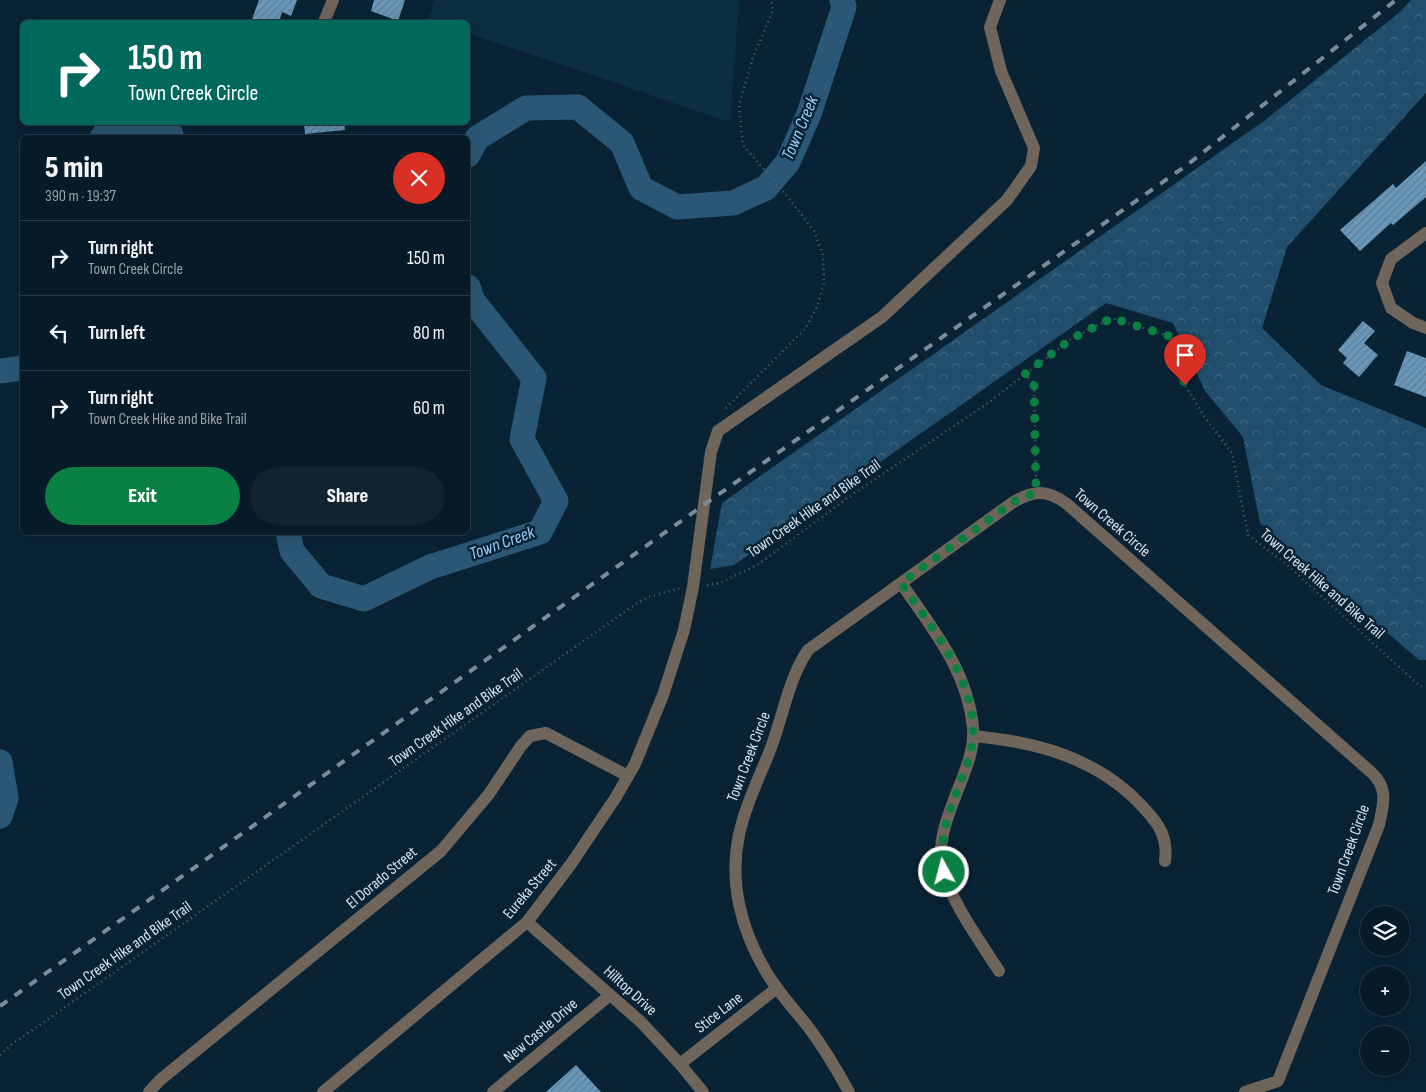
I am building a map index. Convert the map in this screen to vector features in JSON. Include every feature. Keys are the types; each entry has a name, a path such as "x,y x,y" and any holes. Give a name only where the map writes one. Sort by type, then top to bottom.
{"street":[{"path":"325,20 333,0"},
{"name":"Eureka Street","path":"324,1092 527,922 571,864 616,797 635,764 684,630 693,588 711,452 718,431 882,316 1007,200 1031,166 1034,148 1000,71 990,27 1000,0"},
{"path":"1426,233 1391,259 1382,283 1391,308 1413,323 1426,328"},
{"name":"Town Creek Circle","path":"849,1092 826,1052 777,988 755,951 738,907 735,863 745,814 770,751 802,658 808,650 1012,503 1022,497 1036,493 1048,494 1059,498 1067,504 1379,780 1384,798 1379,825 1278,1081 1245,1092"},
{"path":"901,583 948,652 964,683 972,716 973,736 968,759 945,826 941,857 944,872 960,908 999,971"},
{"name":"El Dorado Street","path":"149,1092 160,1080 441,851 489,794 521,746 530,736 546,733 628,776"},
{"path":"973,736 1012,740 1045,748 1086,763 1103,773 1134,797 1159,828 1166,846 1165,861"},
{"name":"Hilltop Drive","path":"527,922 641,1022 680,1064 702,1092"},
{"name":"Stice Lane","path":"680,1064 777,988"},
{"name":"New Castle Drive","path":"493,1092 610,995"}],"path":[{"path":"724,410 805,329 817,307 824,283 823,256 814,231 743,146 739,106 753,57 772,10 771,0"},
{"name":"Town Creek Hike and Bike Trail","path":"0,1055 636,604 648,597 676,588 693,588 720,583 759,564 853,494 988,402 1071,339 1112,318 1169,336 1185,385 1204,416 1232,453 1248,535 1286,564 1420,686 1426,686"},
{"path":"1025,374 1034,383 1036,493"}],"shaded area":[{"path":"435,0 739,0 730,122 470,34 470,20 428,19"}],"green space":[{"path":"1411,0 1426,0 1426,93 1287,247 1262,328 1321,385 1426,428 1426,660 1419,660 1260,523 1243,437 1205,391 1173,323 1106,303 734,565 710,569 722,503 1264,121 1400,12"}],"building":[{"path":"259,0 297,0 291,16 282,12 280,20 252,19"},
{"path":"374,0 405,0 398,20 371,11"},
{"path":"304,125 344,125 345,130 305,134"},
{"path":"1426,161 1426,197 1393,225 1391,223 1360,251 1340,230 1393,184 1396,188"},
{"path":"1363,321 1375,331 1364,343 1378,355 1359,377 1343,363 1347,358 1338,350"},
{"path":"1407,351 1426,358 1426,397 1394,385"},
{"path":"576,1065 601,1092 546,1092"}],"waterway":[{"name":"Town Creek","path":"470,151 477,138 526,108 578,107 622,143 641,188 677,207 733,203 766,188 788,162 809,114 844,7 842,0"},
{"name":"Town Creek","path":"104,135 107,130 133,125"},
{"name":"Town Creek","path":"148,125 171,135"},
{"name":"Town Creek","path":"289,535 292,551 321,586 364,599 430,567 540,532 556,501 522,439 534,378 473,301 470,293"},
{"name":"Town Creek","path":"0,371 20,368"},
{"name":"Town Creek","path":"0,762 6,798 0,816"}],"railway":[{"path":"0,1006 705,504 1187,165 1396,0"}],"route":[{"path":"944,872 941,857 942,839 968,759 972,742 972,716 964,683 948,652 901,583 1012,503 1022,497 1036,493 1034,383 1025,374 1071,339 1112,318 1169,336 1185,385"}]}
